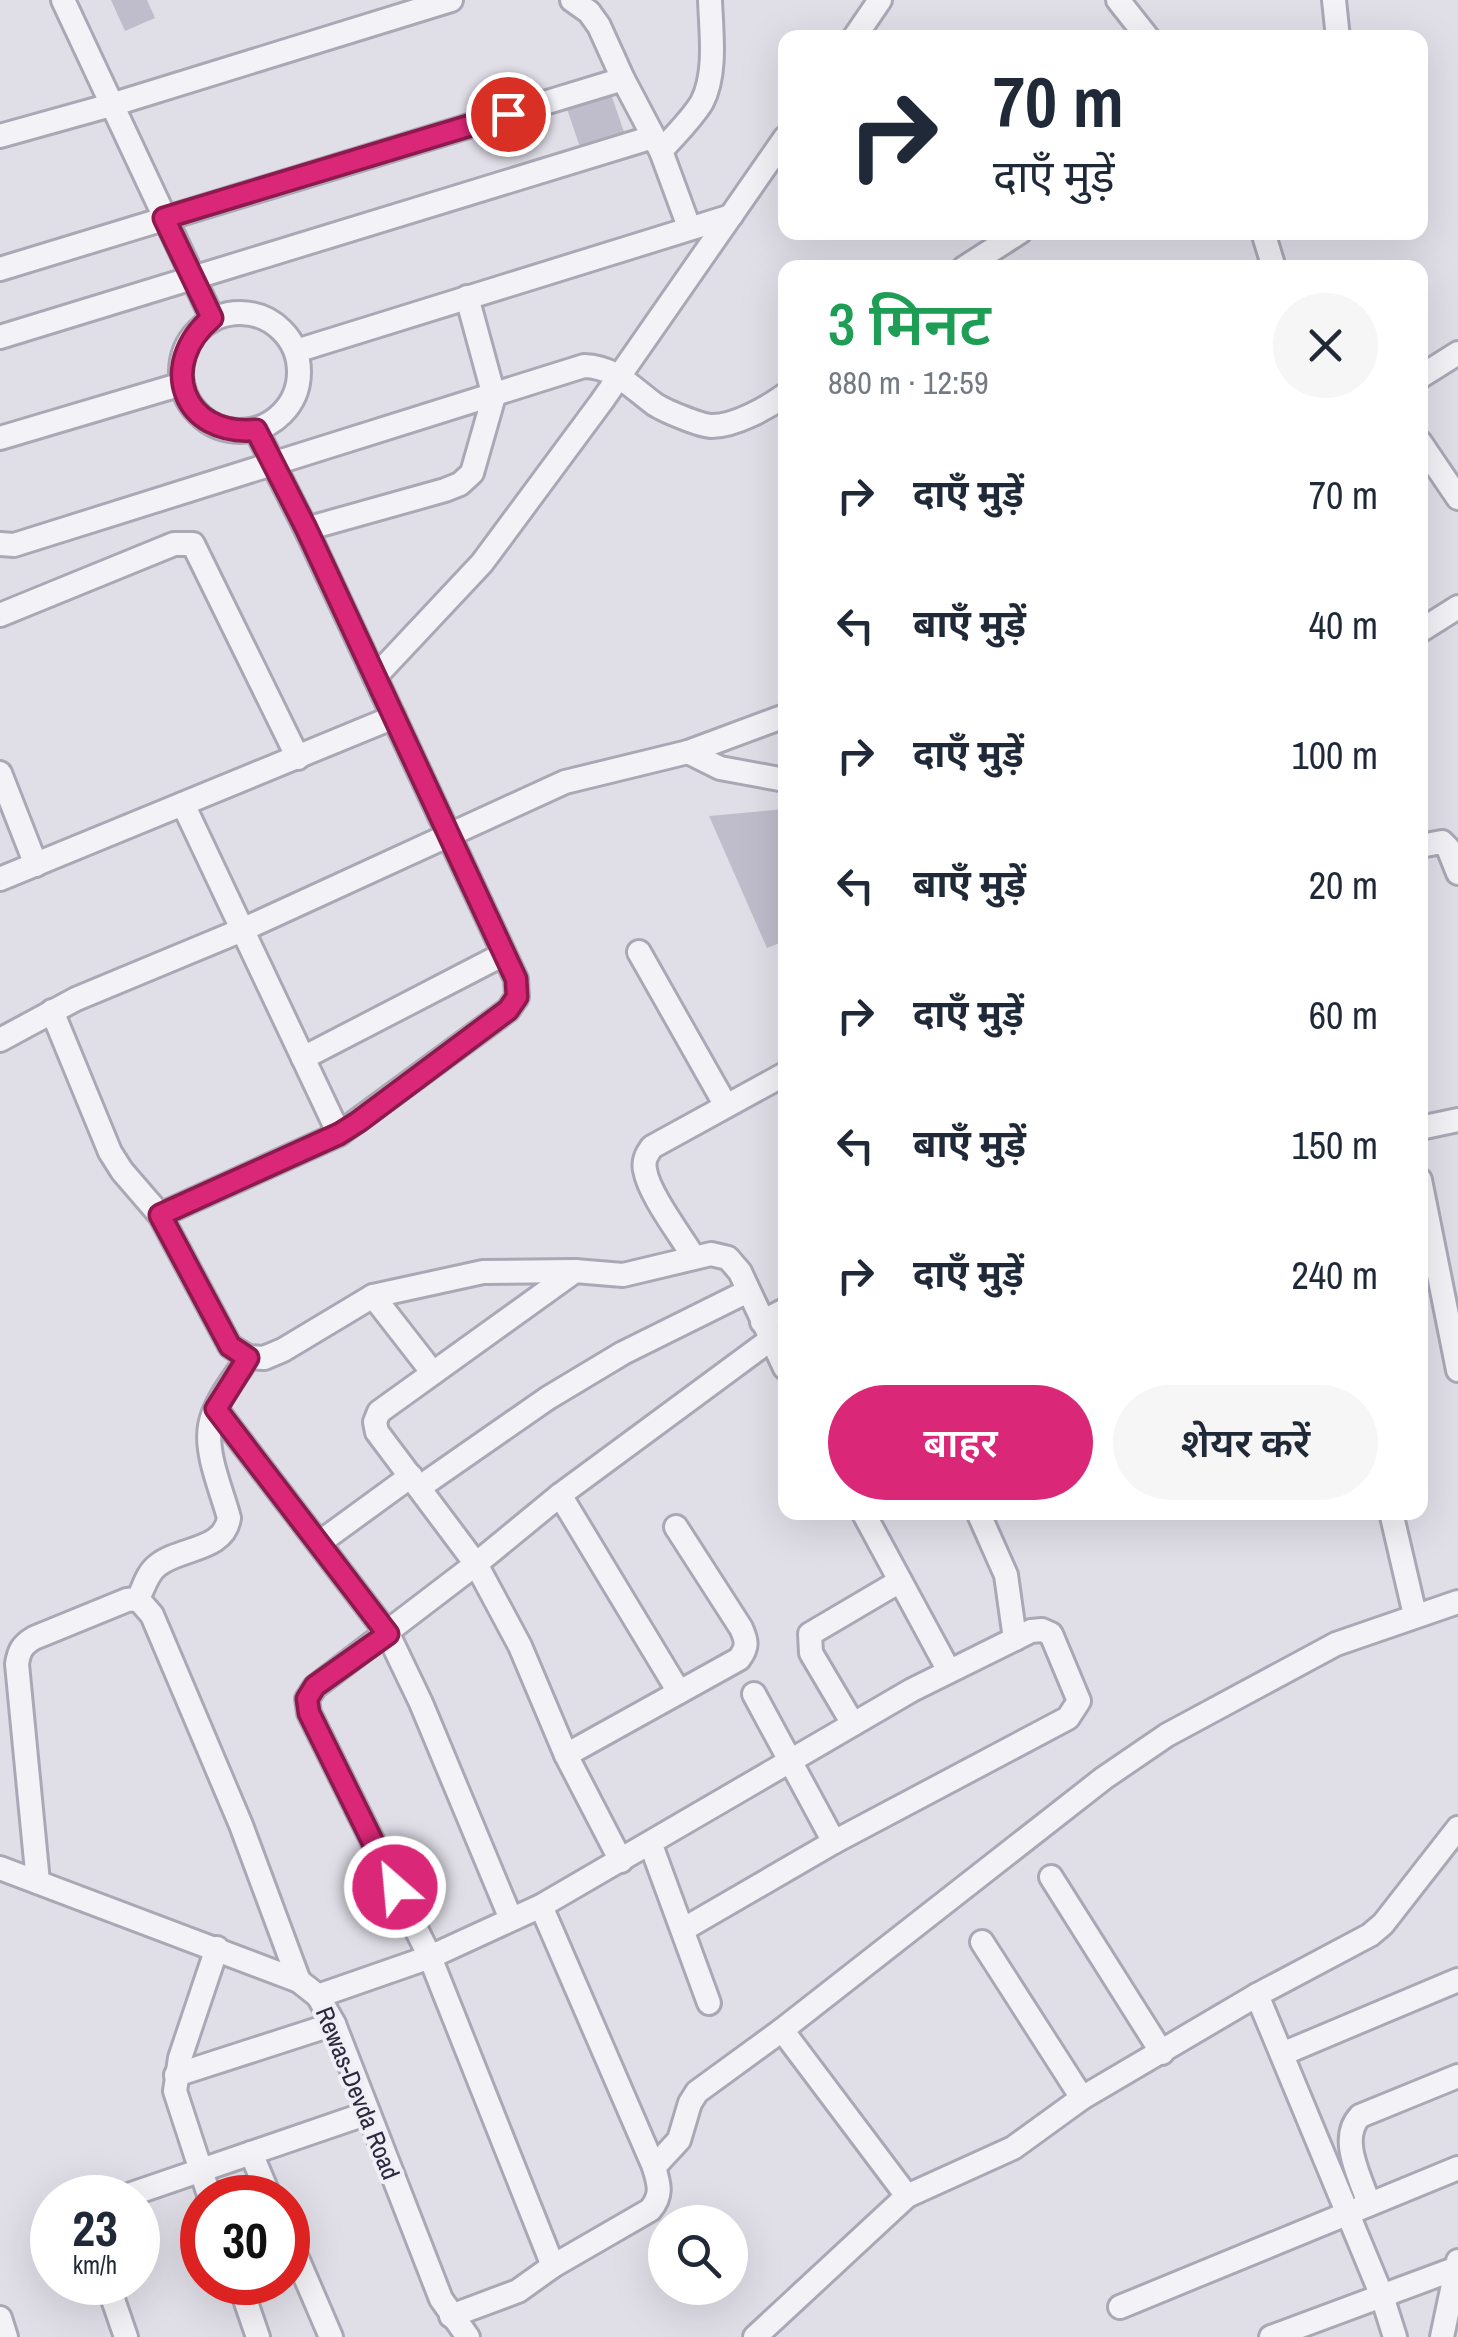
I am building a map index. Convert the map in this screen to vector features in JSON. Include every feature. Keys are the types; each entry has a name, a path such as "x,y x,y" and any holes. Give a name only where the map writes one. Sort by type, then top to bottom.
{"street":[{"path":"63,0 212,318"},
{"path":"0,136 451,0"},
{"path":"572,0 589,12 599,26 657,144 689,227"},
{"path":"0,336 657,144 701,103 708,84 710,0"},
{"path":"859,30 880,0"},
{"path":"1118,0 1142,30"},
{"path":"1334,0 1337,30"},
{"path":"0,269 623,79"},
{"path":"375,677 482,564 778,148"},
{"path":"296,351 731,216"},
{"path":"976,260 1008,240"},
{"path":"306,528 460,484 472,473 494,396 467,297"},
{"path":"252,314 270,321 286,334 296,351 300,371 297,390 288,408 274,422 256,430 236,432 201,417 189,402 182,384 187,346 212,318 252,314"},
{"path":"1428,372 1458,353"},
{"path":"0,544 14,544 584,366 602,367 657,407 710,426 763,411 778,400"},
{"path":"0,438 182,384"},
{"path":"160,1215 339,1134 508,1010 517,997 516,979 306,528 256,430"},
{"path":"1428,454 1458,498"},
{"path":"0,615 174,544 193,544 298,758"},
{"path":"1428,627 1458,607"},
{"path":"0,879 394,717"},
{"path":"0,1040 76,998 242,930 564,782 688,752 778,719"},
{"path":"688,752 720,768 778,779"},
{"path":"0,773 36,865"},
{"path":"184,804 339,1134"},
{"path":"1428,845 1442,842 1458,872"},
{"path":"639,952 725,1104"},
{"path":"303,1058 504,954"},
{"path":"52,1012 110,1152 160,1215 230,1346 248,1358 264,1358 283,1350 373,1296 483,1272 623,1275 711,1254 728,1258 778,1354"},
{"path":"693,1256 651,1185 645,1159 652,1147 778,1078"},
{"path":"1428,1126 1458,1120"},
{"path":"575,1271 379,1412 375,1422 376,1432 476,1564 529,1665 566,1755 620,1861"},
{"path":"1429,1274 1458,1370"},
{"path":"319,1544 623,1353 748,1291"},
{"path":"373,1296 433,1373"},
{"path":"553,2266 430,1956 309,1713 307,1699 315,1686 388,1634 778,1318"},
{"path":"138,1599 149,1574 160,1562 218,1539 227,1530 229,1518 210,1446 210,1426 216,1409 248,1358"},
{"path":"216,1409 388,1634 511,1920"},
{"path":"560,1494 680,1692"},
{"path":"867,1520 949,1672"},
{"path":"982,1520 1006,1576 1015,1639"},
{"path":"1393,1520 1415,1615"},
{"path":"566,1755 739,1658 746,1650 747,1641 676,1528"},
{"path":"853,1724 811,1653 810,1634 900,1580"},
{"path":"38,1882 19,1653 34,1638 138,1599"},
{"path":"138,1599 152,1615 226,1790 298,1981"},
{"path":"654,2167 680,2140 697,2092 1104,1778 1167,1735 1336,1644 1458,1602"},
{"path":"318,1996 430,1956 541,1906 789,1760 949,1672 1015,1639 1042,1630 1050,1634 1079,1701 1068,1718 834,1842 684,1929"},
{"path":"754,1694 834,1842"},
{"path":"755,2337 906,2196 1013,2148 1082,2098 1370,1935 1383,1924 1458,1828"},
{"path":"651,1844 709,2002"},
{"name":"Rewas-Devda Road","path":"2,1871 217,1948 298,1981 318,1996 334,2024 441,2300 468,2337"},
{"path":"1050,1877 1162,2053"},
{"path":"451,2316 518,2291 553,2266 650,2210 658,2201 660,2190 654,2167 541,1906"},
{"path":"982,1942 1082,2098"},
{"path":"203,2175 175,2091 176,2075 217,1948"},
{"path":"1282,2054 1458,1980"},
{"path":"1258,1995 1382,2296 1394,2337"},
{"path":"176,2075 334,2024"},
{"path":"782,2030 906,2196"},
{"path":"1370,2204 1349,2137 1352,2125 1360,2116 1458,2076"},
{"path":"160,2184 368,2113"},
{"path":"251,2153 260,2175"},
{"path":"1120,2307 1458,2168"},
{"path":"1272,2337 1457,2264"},
{"path":"1448,2330 1457,2264"},
{"path":"310,2286 332,2337"},
{"path":"115,2305 126,2337"},
{"path":"247,2305 258,2337"},
{"path":"0,2318 6,2337"}],"building":[{"path":"111,0 147,0 155,18 125,31"},
{"path":"610,91 625,135 581,150 566,106"},
{"path":"778,810 778,944 767,948 709,816"}],"route":[{"path":"395,1887 309,1713 307,1699 315,1686 388,1634 216,1409 248,1358 230,1346 160,1215 358,1122 508,1010 517,997 516,979 306,528 256,430 236,432 218,427 201,417 189,402 182,384 187,346 212,318 164,218 508,114"}]}
